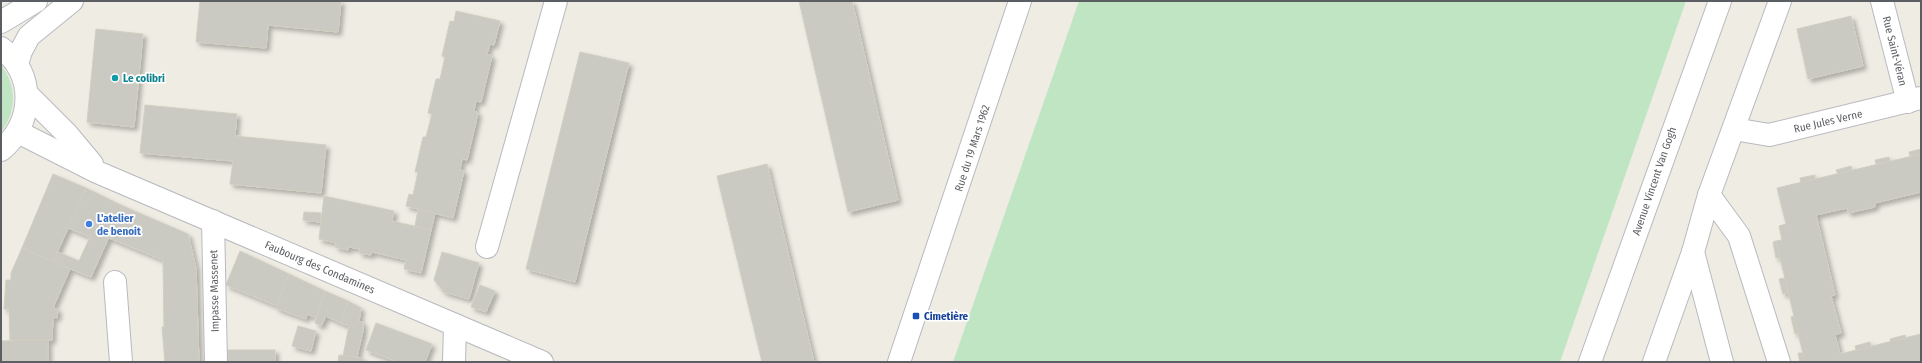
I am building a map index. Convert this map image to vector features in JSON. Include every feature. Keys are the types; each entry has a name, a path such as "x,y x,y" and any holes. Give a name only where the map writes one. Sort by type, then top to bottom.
{"street":[{"path":"1,22 36,1"},
{"path":"17,64 21,51 29,36 72,1"},
{"path":"487,247 556,1"},
{"name":"Rue du 19 Mars 1962","path":"899,362 1020,1"},
{"name":"Avenue Vincent Van Gogh","path":"1590,362 1720,1"},
{"path":"1654,362 1693,252 1709,195 1780,1"},
{"name":"Rue Saint-Véran","path":"1882,1 1914,100"},
{"path":"1,48 17,64 24,79 27,94 24,120 18,132 1,150"},
{"name":"Faubourg des Condamines","path":"27,94 67,134 97,172"},
{"name":"Rue Jules Verne","path":"1734,129 1769,134 1914,100"},
{"name":"Faubourg des Condamines","path":"18,132 97,172 542,362"},
{"path":"1709,195 1739,236 1779,362"},
{"name":"Impasse Massenet","path":"213,221 216,362"},
{"path":"1693,252 1722,362"},
{"path":"115,282 121,362"},
{"path":"454,362 455,325"}],"green space":[{"path":"1079,1 1686,1 1560,362 953,362"},
{"path":"1,65 10,81 13,98 10,116 1,132"}],"building":[{"path":"200,1 341,1 338,32 268,25 266,48 196,42"},
{"path":"799,1 852,1 898,200 848,212"},
{"path":"456,11 500,21 494,45 490,44 487,54 492,56 481,102 476,101 474,111 478,113 467,160 462,159 460,170 464,171 453,218 406,206 409,194 413,195 418,172 415,172 423,137 426,137 432,114 428,113 436,79 440,79 445,57 442,56 450,21 454,22"},
{"path":"1851,16 1863,66 1808,79 1797,29"},
{"name":"Le colibri","path":"96,29 143,34 134,127 87,122"},
{"path":"580,52 629,63 575,282 526,269"},
{"path":"145,105 237,114 235,136 326,145 321,193 230,184 233,161 140,153"},
{"path":"1921,149 1921,154 1910,156 1909,152"},
{"path":"1921,154 1921,192 1875,203 1875,207 1848,213 1847,208 1816,215 1835,295 1831,296 1841,333 1835,335 1840,354 1921,334 1921,362 1805,362 1776,241 1782,240 1779,226 1786,224 1777,188"},
{"path":"1889,157 1890,161 1876,164 1875,160"},
{"path":"767,164 814,362 762,362 717,176"},
{"path":"1851,166 1852,170 1838,174 1836,170"},
{"path":"53,174 86,188 53,262 22,248"},
{"path":"1815,175 1815,179 1801,183 1800,178"},
{"path":"86,188 123,206 91,277 53,262 58,252 79,261 90,237 68,228"},
{"path":"324,196 394,211 392,221 431,230 421,273 404,269 406,260 372,252 371,255 359,253 360,249 349,247 348,250 335,247 336,243 319,239"},
{"path":"123,206 188,234 196,268 199,362 165,362 162,327 164,327 163,260 109,238"},
{"path":"418,209 435,213 431,230 415,226"},
{"path":"304,212 321,213 320,222 303,220"},
{"path":"1776,241 1780,257 1776,258 1773,242"},
{"path":"22,248 70,269 53,308 58,309 57,318 53,317 52,340 10,340 9,309 4,309 6,280 11,280 11,273"},
{"path":"240,251 289,274 277,306 226,285"},
{"path":"442,252 479,263 469,299 444,292 434,280"},
{"path":"289,274 325,291 316,318 307,314 306,319 276,308"},
{"path":"1785,278 1788,293 1783,294 1779,279"},
{"path":"480,285 495,291 486,312 471,307"},
{"path":"325,291 348,301 341,323 326,316 321,326 315,323"},
{"path":"348,301 361,308 359,322 363,322 363,331 357,357 343,356 349,326 341,323"},
{"path":"1794,316 1798,333 1795,334 1791,317"},
{"path":"376,323 432,344 425,362 398,362 366,350"},
{"path":"298,326 316,331 311,351 292,346"},
{"path":"1905,335 1906,338 1891,342 1890,339"},
{"path":"48,340 48,362 1,362 1,341"},
{"path":"1870,342 1871,347 1856,350 1855,346"},
{"path":"228,350 275,350 275,362 228,362"},
{"path":"1798,353 1803,353 1805,362 1800,362"},
{"path":"339,355 363,358 363,362 338,362"}],"place":[{"name":"Le colibri","path":"115,78"},
{"name":"L'atelier de benoit","path":"89,224"},
{"name":"Cimetière","path":"916,316"}]}
